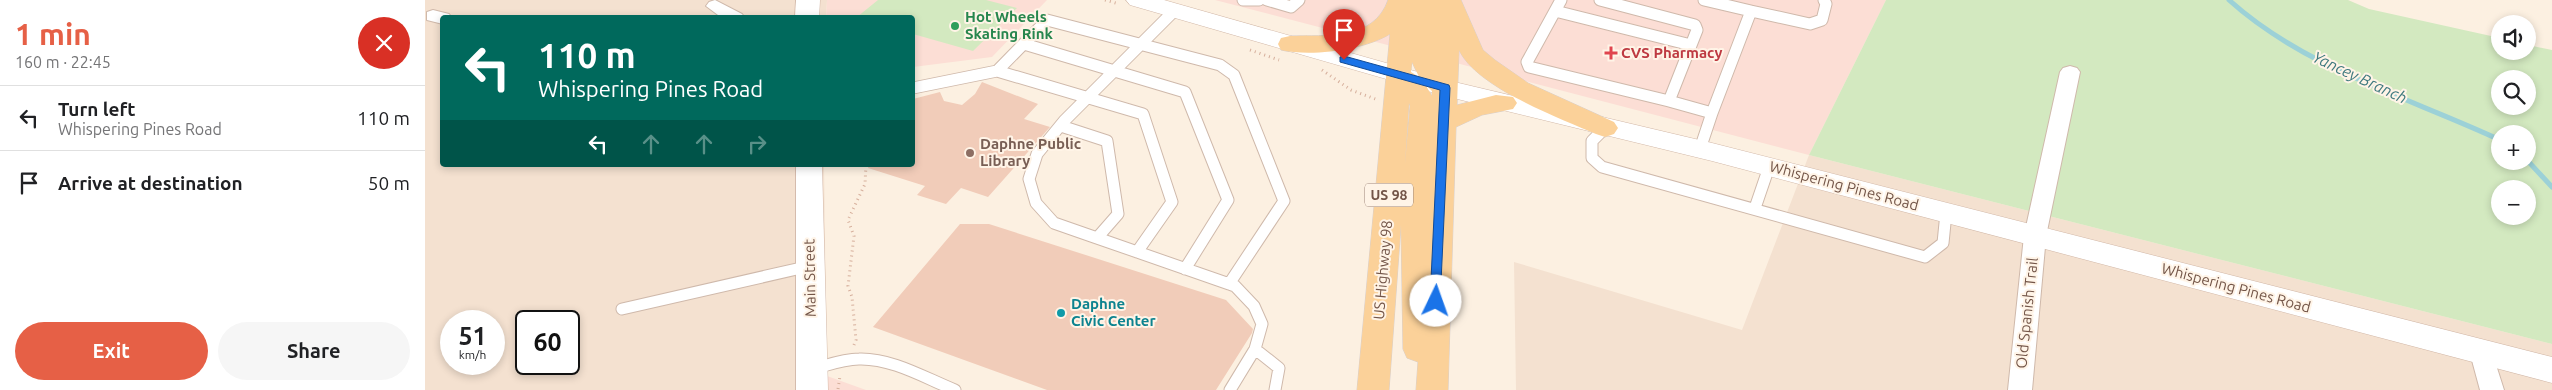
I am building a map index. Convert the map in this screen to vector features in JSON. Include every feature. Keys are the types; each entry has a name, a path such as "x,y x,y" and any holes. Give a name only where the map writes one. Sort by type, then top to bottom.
{"main road":[{"path":"1290,44 1354,40 1369,34 1382,28 1392,18 1400,0"},
{"name":"US Highway 98","path":"1373,390 1396,114 1397,75 1405,0"},
{"path":"1432,390 1445,88 1442,1"},
{"path":"1442,1 1473,54 1486,66 1519,89 1605,128"},
{"path":"1397,75 1413,84 1420,94 1423,106 1415,206 1414,266 1423,390"},
{"path":"1444,122 1465,110 1482,105 1504,103"}],"street":[{"name":"Whispering Pines Road","path":"1138,0 1445,88 1605,128 1700,149 2552,370"},
{"path":"715,6 731,15"},
{"name":"Old Spanish Trail","path":"2020,390 2035,236 2070,72"},
{"name":"Main Street","path":"809,167 812,380"},
{"path":"2482,353 2492,390"}],"lane":[{"path":"1244,0 1259,0"},
{"path":"1267,0 1291,7 1299,0"},
{"path":"1561,0 1527,62 1529,67 1712,113"},
{"path":"1600,0 1691,22 1695,25 1697,30 1669,101"},
{"path":"1704,0 1810,24 1822,20 1826,4 1824,0"},
{"path":"1175,10 1064,121 1037,154 1029,179 1036,203 1054,223 1066,229 1235,286 1254,306 1262,324 1255,349 1230,390"},
{"path":"1555,11 1691,45"},
{"path":"1700,149 1751,11"},
{"path":"997,71 1047,20 1220,65 1234,76 1284,201 1229,284"},
{"path":"1023,44 1185,92 1228,200 1185,269"},
{"path":"915,88 997,71 1143,114 1172,202 1137,252"},
{"path":"1064,121 1064,127 1107,140 1118,214 1097,238"},
{"path":"1605,128 1592,141 1592,158 1602,167 1755,208 1925,257 1943,242 1947,213"},
{"path":"1755,208 1769,167"},
{"path":"622,309 810,266"},
{"path":"1255,349 1279,368 1275,390"},
{"path":"812,380 847,360 867,359 900,368 955,390"}],"path":[{"path":"838,390 840,375 856,340 852,297 848,286 854,236 848,220 865,184 866,167"}],"shaded area":[{"path":"425,0 827,0 826,15 440,15 440,167 824,167 827,390 425,390"},
{"path":"827,0 1047,0 992,57 915,67 915,15 826,15"},
{"path":"1215,0 1886,0 1809,155"},
{"path":"1809,155 2552,344 2552,390 1516,390 1514,262 1742,330"},
{"path":"827,376 866,390 827,390"}],"green space":[{"name":"Hot Wheels Skating Rink","path":"878,0 986,0 1017,8 973,51 915,35 915,15 859,15"},
{"path":"1886,0 2348,0 2369,9 2491,36 2491,60 2536,60 2536,47 2552,50 2552,344 1809,155"}],"building":[{"name":"Daphne Public Library","path":"982,82 1038,104 1024,119 1050,127 988,197 961,188 946,204 917,195 925,186 868,168 915,167 915,98 940,92 944,101 962,105 975,94"},
{"name":"Daphne Civic Center","path":"960,224 989,224 1226,300 1253,329 1252,333 1216,390 1047,390 873,327"}],"waterway":[{"name":"Yancey Branch","path":"2229,0 2258,24 2290,45 2324,63 2359,80 2491,136"},
{"name":"Yancey Branch","path":"2536,170 2552,187"}],"place":[{"name":"Hot Wheels Skating Rink","path":"955,26"},
{"name":"CVS Pharmacy","path":"1611,53"},
{"name":"Daphne Public Library","path":"970,153"},
{"name":"Daphne Civic Center","path":"1061,313"}],"route":[{"path":"1344,60 1445,88 1436,301"}]}
